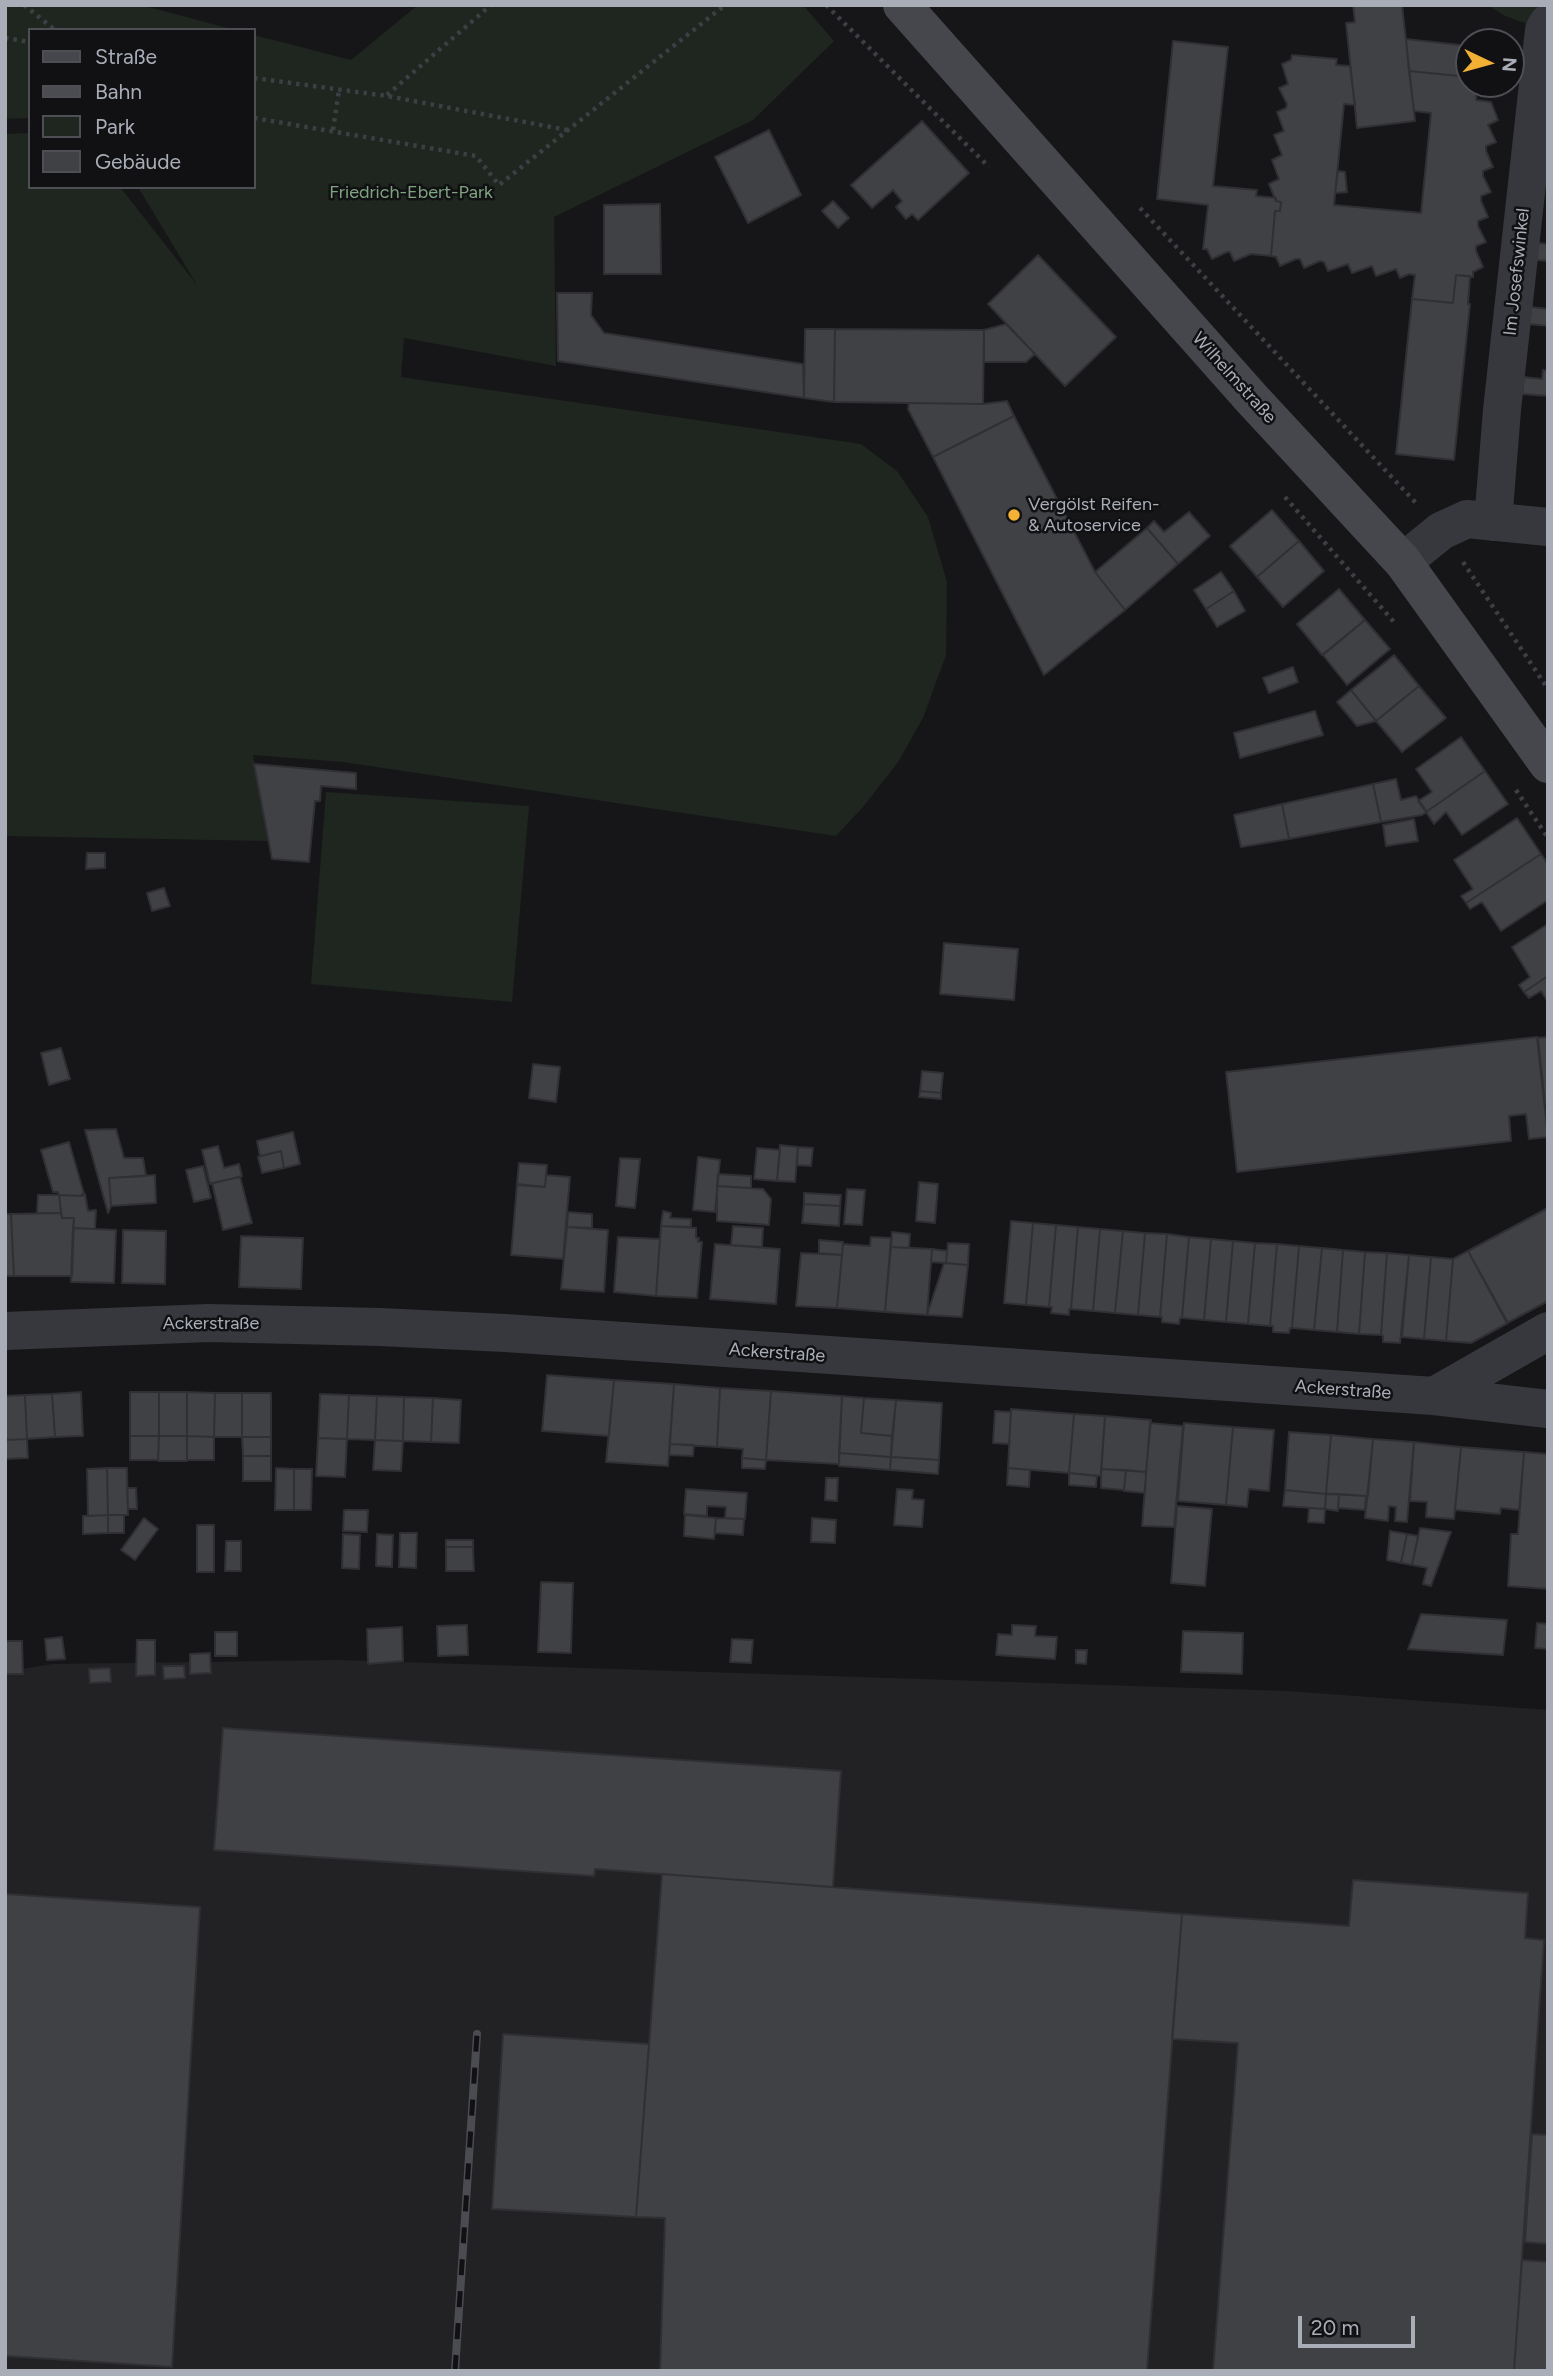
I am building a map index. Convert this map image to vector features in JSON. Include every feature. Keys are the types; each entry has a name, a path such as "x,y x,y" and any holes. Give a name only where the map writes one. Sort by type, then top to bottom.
{"main road":[{"name":"Wilhelmstraße","path":"902,5 1252,399 1403,562 1548,764"}],"street":[{"name":"Im Josefswinkel","path":"1493,522 1503,397 1544,30 1548,23"},
{"path":"1403,562 1441,531 1467,519 1548,527"},
{"name":"Ackerstraße","path":"5,1331 209,1322 505,1333 1434,1396 1548,1409"},
{"path":"1434,1396 1548,1331"}],"path":[{"path":"24,5 53,28"},
{"path":"387,96 491,5"},
{"path":"256,118 476,156 499,184 725,5"},
{"path":"826,5 998,175"},
{"path":"5,38 28,42"},
{"path":"256,78 387,96 567,130"},
{"path":"332,130 339,90"},
{"path":"1132,200 1441,531 1548,690"},
{"path":"1278,489 1396,624"},
{"path":"1509,780 1548,838"}],"shaded area":[{"path":"340,1660 1287,1691 1548,1710 1548,2371 5,2371 5,1672 52,1664"}],"green space":[{"path":"5,5 141,5 227,28 28,28 28,118 5,119"},
{"name":"Friedrich-Ebert-Park","path":"418,5 803,5 834,41 753,120 554,217 556,366 404,338 401,377 861,444 897,471 928,517 947,582 946,655 923,718 898,762 836,836 343,762 253,755 268,841 5,836 5,134 28,133 28,189 122,189 197,285 139,189 256,189 256,36 351,60"},
{"path":"1487,5 1548,5 1544,30 1505,16"},
{"path":"326,792 529,806 512,1002 311,984"}],"building":[{"path":"1353,5 1402,5 1415,121 1357,128 1346,23 1355,22"},
{"path":"1406,39 1455,44 1455,76 1409,71"},
{"path":"1173,41 1228,47 1213,186 1257,190 1256,196 1276,198 1276,201 1281,202 1280,211 1275,211 1271,256 1251,254 1234,261 1230,252 1227,252 1212,259 1207,249 1203,249 1208,205 1157,199"},
{"path":"1292,55 1337,59 1336,65 1350,66 1355,105 1344,104 1334,205 1421,213 1431,113 1414,111 1409,71 1455,76 1455,98 1476,98 1491,102 1498,120 1488,125 1496,142 1486,146 1493,167 1483,171 1483,176 1491,192 1481,196 1488,217 1478,221 1486,242 1476,246 1483,267 1473,272 1473,277 1456,275 1453,303 1412,299 1415,275 1409,274 1400,278 1396,269 1376,276 1372,266 1352,273 1348,264 1328,271 1324,262 1320,261 1304,268 1300,259 1296,259 1280,266 1276,257 1271,256 1275,211 1280,211 1281,202 1276,201 1269,184 1279,179 1272,160 1282,155 1274,135 1284,131 1277,112 1286,108 1287,104 1279,88 1288,84 1282,64 1291,60"},
{"path":"922,121 969,173 918,220 912,214 906,219 896,207 902,201 893,190 872,208 851,185"},
{"path":"769,130 801,195 748,223 715,157"},
{"path":"1338,171 1345,172 1347,192 1335,193"},
{"path":"833,201 849,218 838,228 822,211"},
{"path":"660,204 661,274 604,274 604,205"},
{"path":"1538,243 1548,244 1548,261 1536,260"},
{"path":"1038,255 1116,337 1065,386 988,304"},
{"path":"1456,275 1470,276 1470,304 1454,460 1396,454 1412,299 1453,303"},
{"path":"557,293 592,293 591,315 604,333 803,364 804,398 558,361"},
{"path":"1531,307 1548,309 1548,326 1529,324"},
{"path":"1006,324 1035,354 1026,362 984,362 984,330"},
{"path":"805,329 835,329 834,402 804,398"},
{"path":"835,329 984,330 983,404 834,402"},
{"path":"1543,370 1548,371 1548,396 1522,394 1524,377 1542,379"},
{"path":"1007,401 1014,416 933,457 908,409 909,403 983,404"},
{"name":"Vergölst Reifen- & Autoservice","path":"1014,416 1095,572 1125,610 1044,675 933,457"},
{"path":"1272,510 1299,541 1257,577 1230,546"},
{"path":"1189,512 1210,536 1178,564 1147,528 1154,521 1164,532"},
{"path":"1147,528 1178,564 1125,610 1095,572"},
{"path":"1299,541 1324,571 1283,607 1257,577"},
{"path":"1221,572 1234,591 1206,609 1194,590"},
{"path":"1339,589 1365,620 1322,655 1297,624"},
{"path":"1234,591 1245,611 1217,627 1206,609"},
{"path":"1365,620 1390,649 1347,685 1323,655"},
{"path":"1394,655 1419,686 1376,721 1351,690"},
{"path":"1293,667 1298,682 1269,693 1263,678"},
{"path":"1419,686 1446,718 1402,752 1376,721"},
{"path":"1351,690 1376,721 1357,726 1337,702"},
{"path":"1315,711 1323,735 1240,758 1234,733"},
{"path":"1461,737 1485,771 1426,812 1418,801 1432,792 1416,769"},
{"path":"254,764 356,773 356,789 321,786 320,801 315,801 309,862 272,859"},
{"path":"1485,771 1508,804 1462,835 1446,812 1434,824 1426,812"},
{"path":"1396,779 1401,800 1416,796 1427,812 1381,822 1373,784"},
{"path":"1373,784 1381,822 1289,839 1282,804"},
{"path":"1282,804 1289,839 1241,847 1234,815"},
{"path":"1517,818 1541,854 1466,903 1461,896 1473,889 1454,860"},
{"path":"1414,819 1418,841 1386,846 1383,825"},
{"path":"87,853 105,853 105,868 86,869"},
{"path":"1541,854 1548,864 1548,900 1501,931 1482,902 1470,909 1466,903"},
{"path":"164,888 170,906 152,911 147,893"},
{"path":"1548,924 1548,976 1524,992 1519,985 1530,977 1512,947"},
{"path":"944,943 1018,949 1014,1000 940,994"},
{"path":"1548,976 1548,1002 1541,991 1529,998 1524,992"},
{"path":"1537,1037 1548,1137 1529,1139 1526,1114 1509,1116 1511,1141 1237,1172 1226,1072"},
{"path":"1548,1037 1548,1104 1545,1104 1538,1038"},
{"path":"61,1048 70,1079 49,1085 41,1053"},
{"path":"533,1064 560,1067 556,1102 529,1098"},
{"path":"922,1071 943,1073 941,1093 920,1091"},
{"path":"920,1091 941,1093 941,1099 919,1097"},
{"path":"116,1129 124,1158 143,1158 146,1176 109,1178 111,1206 108,1213 85,1130"},
{"path":"293,1132 300,1164 284,1168 281,1151 260,1156 257,1141"},
{"path":"69,1142 84,1194 82,1196 59,1195 58,1192 53,1192 41,1150"},
{"path":"780,1145 798,1147 795,1182 777,1181"},
{"path":"218,1146 224,1168 239,1164 242,1176 210,1184 202,1150"},
{"path":"798,1147 813,1148 811,1166 797,1165"},
{"path":"757,1148 780,1150 777,1181 754,1179"},
{"path":"281,1151 284,1168 262,1173 258,1157"},
{"path":"698,1157 720,1160 715,1212 693,1210"},
{"path":"620,1158 640,1159 635,1208 616,1206"},
{"path":"519,1163 547,1165 545,1187 517,1184"},
{"path":"203,1166 211,1198 194,1202 186,1170"},
{"path":"718,1174 751,1176 751,1188 717,1186"},
{"path":"155,1175 156,1203 111,1206 109,1178"},
{"path":"546,1175 570,1177 563,1259 511,1255 517,1185 545,1187"},
{"path":"240,1177 252,1223 223,1230 212,1183"},
{"path":"919,1182 938,1184 935,1223 916,1221"},
{"path":"717,1186 763,1189 771,1199 769,1225 717,1221"},
{"path":"847,1189 865,1190 862,1225 844,1224"},
{"path":"804,1193 841,1195 840,1206 804,1204"},
{"path":"85,1194 88,1211 96,1210 95,1229 73,1228 74,1218 62,1218 59,1195"},
{"path":"38,1195 59,1195 61,1213 37,1213"},
{"path":"804,1204 840,1206 839,1226 802,1223"},
{"path":"1548,1208 1548,1301 1507,1323 1468,1251"},
{"path":"663,1211 671,1213 670,1218 691,1219 691,1227 661,1226"},
{"path":"568,1212 592,1214 592,1228 567,1227"},
{"path":"61,1213 62,1218 74,1218 72,1276 14,1276 11,1214"},
{"path":"5,1214 11,1214 14,1276 5,1276"},
{"path":"1011,1221 1033,1223 1026,1305 1004,1303"},
{"path":"1033,1223 1056,1225 1049,1307 1026,1305"},
{"path":"1056,1225 1078,1227 1069,1315 1051,1313 1052,1307 1049,1307"},
{"path":"661,1226 696,1228 696,1238 699,1238 698,1242 702,1242 697,1298 656,1296"},
{"path":"733,1226 763,1228 762,1247 731,1245"},
{"path":"567,1227 608,1230 604,1292 561,1289"},
{"path":"1078,1227 1100,1229 1093,1311 1071,1309"},
{"path":"73,1228 116,1230 114,1283 71,1282"},
{"path":"1100,1229 1123,1231 1115,1313 1093,1311"},
{"path":"123,1230 166,1231 165,1284 122,1283"},
{"path":"1123,1231 1145,1233 1138,1315 1115,1313"},
{"path":"892,1232 910,1234 909,1248 891,1247"},
{"path":"1145,1233 1167,1234 1160,1317 1138,1315"},
{"path":"1167,1234 1189,1237 1182,1318 1179,1324 1162,1322 1160,1317"},
{"path":"241,1236 303,1238 301,1289 239,1287"},
{"path":"618,1237 660,1239 656,1296 614,1292"},
{"path":"871,1237 891,1238 885,1312 837,1308 843,1244 870,1246"},
{"path":"1189,1237 1211,1239 1204,1320 1182,1318"},
{"path":"1211,1239 1233,1241 1226,1322 1204,1320"},
{"path":"819,1240 843,1242 842,1255 819,1253"},
{"path":"1233,1241 1255,1243 1248,1324 1226,1322"},
{"path":"948,1243 969,1244 968,1265 946,1263"},
{"path":"1255,1243 1277,1244 1270,1326 1248,1324"},
{"path":"715,1244 780,1249 776,1304 710,1299"},
{"path":"1277,1244 1299,1246 1292,1328 1289,1333 1273,1332 1273,1326 1270,1326"},
{"path":"1299,1246 1322,1248 1314,1330 1292,1328"},
{"path":"891,1247 932,1249 927,1315 885,1312"},
{"path":"1322,1248 1343,1250 1337,1332 1314,1330"},
{"path":"932,1249 947,1251 946,1263 931,1262"},
{"path":"1343,1250 1365,1252 1359,1334 1337,1332"},
{"path":"1468,1251 1508,1323 1471,1343 1446,1341 1453,1259"},
{"path":"1365,1252 1387,1253 1381,1335 1359,1334"},
{"path":"801,1253 842,1255 837,1308 796,1306"},
{"path":"1387,1253 1409,1255 1400,1343 1383,1342 1381,1335"},
{"path":"1409,1255 1431,1257 1424,1339 1402,1337"},
{"path":"1431,1257 1453,1259 1446,1341 1424,1339"},
{"path":"944,1263 968,1265 962,1317 927,1315"},
{"path":"547,1375 614,1380 609,1436 542,1431"},
{"path":"614,1380 674,1384 668,1466 606,1462"},
{"path":"674,1384 720,1388 717,1447 670,1444"},
{"path":"720,1388 771,1391 766,1460 742,1458 743,1449 717,1447"},
{"path":"771,1391 842,1396 839,1464 766,1460"},
{"path":"81,1392 83,1436 55,1437 52,1394"},
{"path":"130,1392 159,1392 159,1436 130,1436"},
{"path":"159,1392 187,1392 187,1436 159,1436"},
{"path":"187,1392 215,1393 214,1437 187,1436"},
{"path":"215,1393 242,1393 242,1437 214,1437"},
{"path":"242,1393 271,1393 271,1437 242,1437"},
{"path":"52,1394 55,1437 27,1439 25,1395"},
{"path":"320,1394 349,1395 347,1439 318,1438"},
{"path":"25,1395 27,1439 5,1440 5,1396"},
{"path":"349,1395 377,1396 375,1440 347,1439"},
{"path":"377,1396 404,1397 403,1441 375,1440"},
{"path":"842,1396 864,1398 861,1433 892,1436 891,1457 839,1453"},
{"path":"404,1397 433,1398 431,1442 403,1441"},
{"path":"433,1398 461,1400 459,1443 431,1442"},
{"path":"864,1398 896,1400 892,1436 861,1433"},
{"path":"896,1400 942,1403 939,1460 891,1457"},
{"path":"1011,1409 1074,1414 1069,1473 1008,1468"},
{"path":"995,1411 1011,1412 1009,1444 993,1443"},
{"path":"1074,1414 1105,1416 1101,1476 1069,1473"},
{"path":"1105,1416 1151,1420 1146,1472 1101,1469"},
{"path":"1150,1423 1183,1426 1174,1527 1142,1526"},
{"path":"1184,1423 1233,1427 1226,1505 1178,1501"},
{"path":"1233,1427 1274,1430 1269,1491 1249,1489 1247,1507 1226,1505"},
{"path":"1289,1432 1331,1435 1326,1494 1285,1490"},
{"path":"1331,1435 1373,1439 1368,1496 1326,1494"},
{"path":"130,1436 159,1436 158,1460 130,1460"},
{"path":"159,1436 187,1436 187,1461 158,1461"},
{"path":"187,1436 214,1437 214,1460 187,1460"},
{"path":"242,1437 271,1437 271,1456 243,1456"},
{"path":"318,1438 347,1439 345,1477 316,1476"},
{"path":"27,1439 28,1458 5,1459 5,1440"},
{"path":"1373,1439 1414,1442 1407,1522 1395,1521 1396,1507 1389,1506 1388,1521 1365,1518"},
{"path":"375,1440 403,1441 401,1471 373,1470"},
{"path":"1414,1442 1461,1447 1454,1519 1426,1517 1427,1502 1410,1501"},
{"path":"670,1444 694,1445 693,1456 669,1455"},
{"path":"1461,1447 1524,1452 1519,1510 1501,1508 1500,1514 1455,1510"},
{"path":"1524,1452 1548,1454 1548,1589 1508,1586 1511,1534 1518,1534"},
{"path":"839,1453 891,1457 890,1470 839,1466"},
{"path":"243,1456 271,1456 271,1481 243,1481"},
{"path":"891,1457 939,1460 938,1474 890,1470"},
{"path":"742,1458 766,1460 765,1469 742,1468"},
{"path":"107,1468 127,1468 128,1515 108,1515"},
{"path":"107,1468 108,1515 88,1516 87,1469"},
{"path":"276,1468 294,1469 294,1510 275,1510"},
{"path":"1008,1468 1030,1470 1029,1487 1007,1485"},
{"path":"294,1469 312,1469 311,1510 294,1510"},
{"path":"1101,1469 1126,1470 1124,1490 1101,1488"},
{"path":"1126,1470 1146,1472 1145,1493 1124,1491"},
{"path":"1069,1473 1097,1476 1096,1487 1069,1485"},
{"path":"826,1478 838,1478 837,1501 825,1500"},
{"path":"127,1488 136,1488 137,1509 128,1509"},
{"path":"686,1489 747,1493 745,1519 725,1518 726,1507 707,1506 707,1516 684,1514"},
{"path":"897,1489 913,1490 912,1499 924,1500 922,1527 894,1525"},
{"path":"1285,1490 1326,1494 1325,1509 1283,1506"},
{"path":"1326,1494 1339,1494 1338,1511 1325,1509"},
{"path":"1339,1494 1366,1496 1365,1510 1338,1508"},
{"path":"1177,1506 1212,1509 1205,1586 1171,1583"},
{"path":"1309,1508 1325,1509 1324,1523 1308,1522"},
{"path":"344,1510 368,1510 367,1532 343,1531"},
{"path":"108,1515 108,1533 83,1534 83,1516"},
{"path":"108,1515 124,1515 124,1533 108,1533"},
{"path":"685,1515 716,1518 714,1539 684,1536"},
{"path":"144,1518 158,1529 135,1560 121,1550"},
{"path":"716,1518 744,1519 743,1535 715,1533"},
{"path":"812,1518 836,1520 835,1543 811,1542"},
{"path":"197,1525 214,1525 214,1572 197,1572"},
{"path":"1420,1528 1451,1532 1431,1586 1423,1584 1427,1568 1412,1565"},
{"path":"1390,1531 1407,1534 1401,1563 1387,1560"},
{"path":"400,1533 417,1533 416,1568 399,1567"},
{"path":"343,1534 360,1535 359,1569 342,1568"},
{"path":"377,1534 393,1535 392,1567 376,1566"},
{"path":"1407,1534 1418,1536 1412,1565 1401,1563"},
{"path":"446,1540 473,1540 473,1547 446,1547"},
{"path":"226,1541 241,1541 241,1571 225,1571"},
{"path":"446,1547 473,1547 474,1571 446,1571"},
{"path":"541,1582 573,1583 571,1653 538,1652"},
{"path":"1421,1614 1507,1620 1503,1655 1408,1649"},
{"path":"1537,1623 1548,1624 1548,1649 1535,1648"},
{"path":"467,1625 468,1655 438,1656 437,1626"},
{"path":"1012,1625 1036,1626 1035,1636 1057,1637 1055,1659 996,1655 998,1634 1012,1635"},
{"path":"402,1627 403,1661 368,1664 367,1629"},
{"path":"1183,1631 1243,1633 1242,1674 1181,1672"},
{"path":"215,1632 237,1632 237,1656 215,1656"},
{"path":"62,1637 65,1659 47,1660 45,1639"},
{"path":"732,1639 753,1640 751,1663 730,1662"},
{"path":"137,1640 155,1640 155,1675 136,1676"},
{"path":"5,1641 22,1641 23,1674 5,1674"},
{"path":"1076,1650 1087,1650 1086,1664 1076,1663"},
{"path":"210,1653 211,1673 190,1674 190,1654"},
{"path":"163,1666 184,1666 185,1678 164,1679"},
{"path":"110,1668 111,1682 90,1683 89,1669"},
{"path":"223,1728 841,1771 833,1887 595,1869 594,1876 214,1850"},
{"path":"662,1874 1182,1914 1147,2371 660,2371 665,2218 636,2217"},
{"path":"1353,1880 1528,1893 1525,1938 1544,1940 1514,2371 1213,2371 1238,2043 1172,2039 1182,1914 1349,1926"},
{"path":"5,1894 200,1907 172,2367 5,2356"},
{"path":"503,2034 649,2044 636,2217 492,2209"},
{"path":"1532,2134 1548,2135 1548,2244 1525,2242"},
{"path":"1522,2260 1548,2262 1548,2371 1514,2371"}],"railway":[{"path":"455,2371 477,2034"}],"place":[{"name":"Vergölst Reifen- & Autoservice","path":"1014,515"}]}
